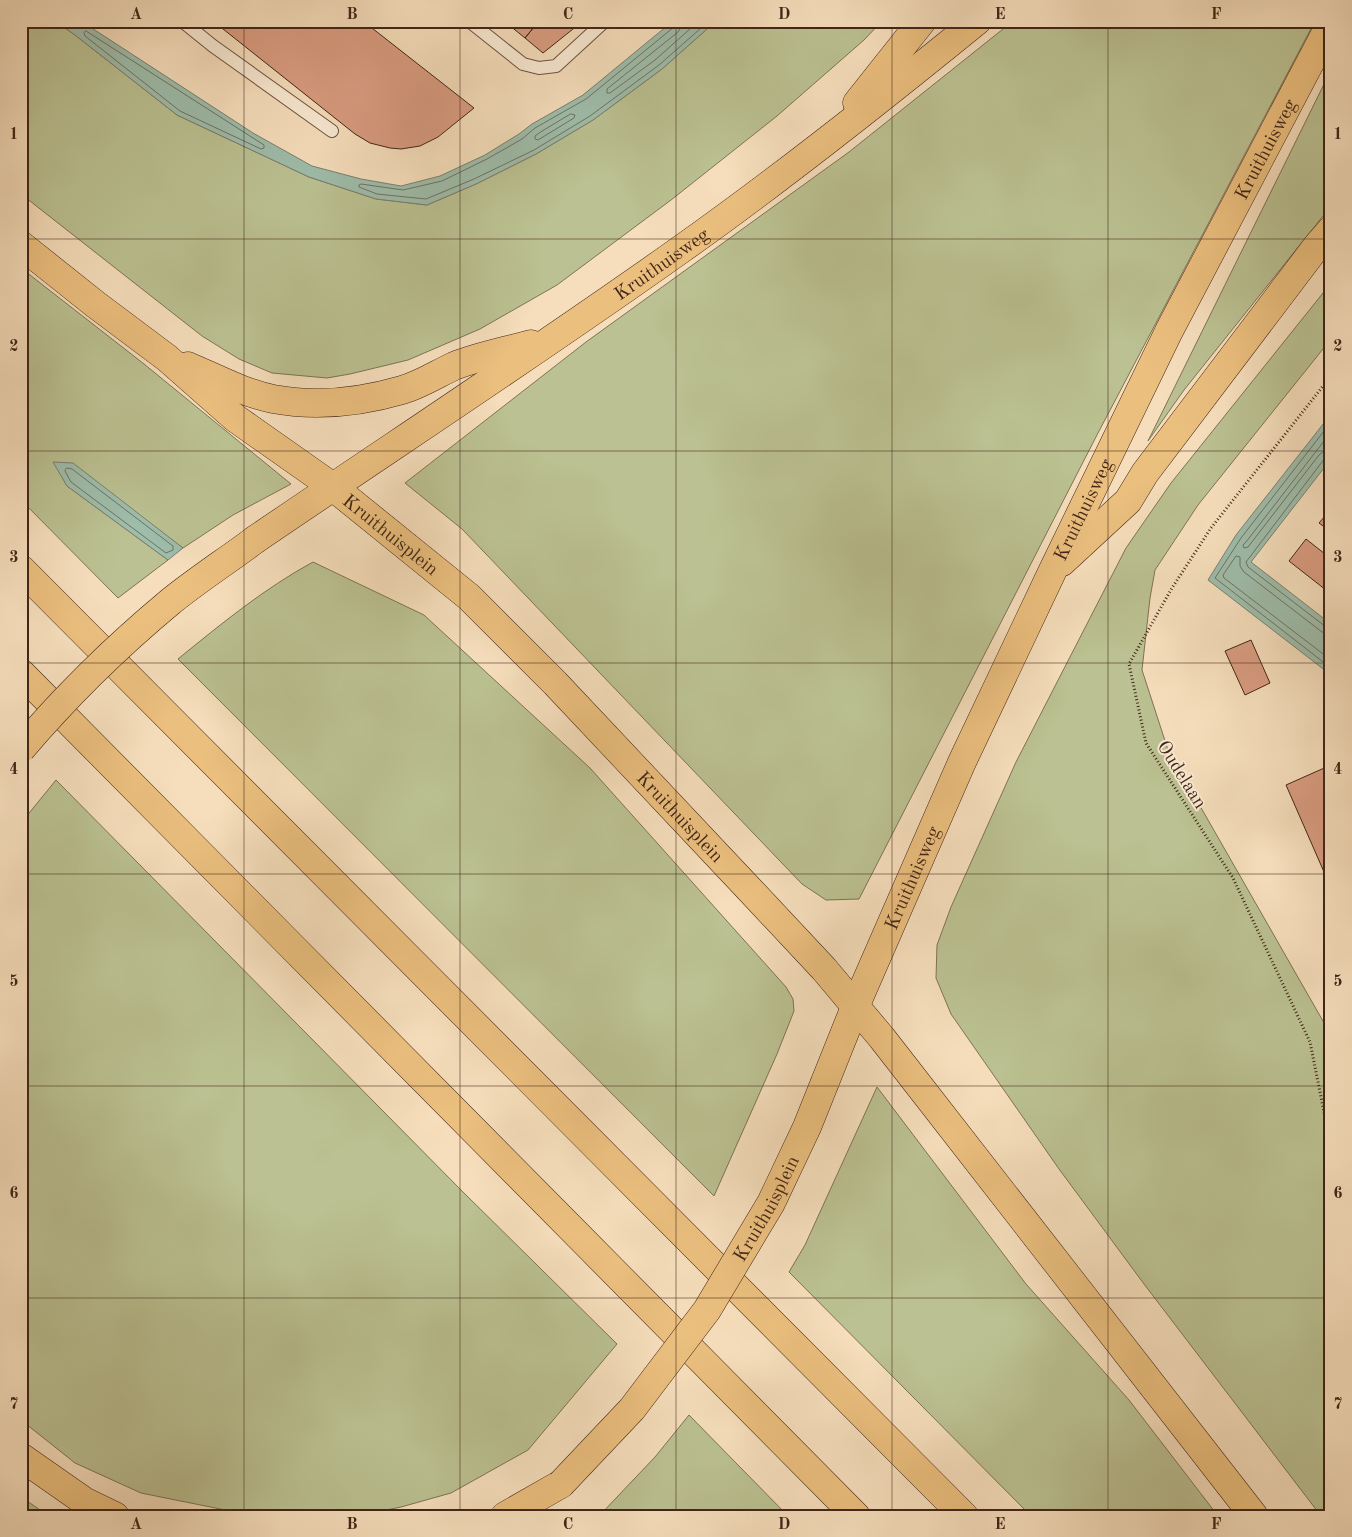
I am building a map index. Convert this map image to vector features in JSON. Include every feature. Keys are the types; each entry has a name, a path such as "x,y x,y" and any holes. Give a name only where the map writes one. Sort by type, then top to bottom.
{"highway":[{"path":"830,138 922,21"},
{"name":"Kruithuisweg","path":"333,487 554,338 681,249 830,138 977,21"},
{"name":"Kruithuisweg","path":"855,1007 962,762 1052,572 1169,331 1331,23"},
{"path":"1052,572 1128,501 1146,473 1331,230"},
{"path":"21,245 167,358 235,418 333,487"},
{"path":"167,358 249,392 300,402 330,403 367,398 403,390 455,366 554,338"},
{"name":"Kruithuisplein","path":"21,749 81,682 171,601 256,539 333,487 469,597 555,683 824,969 855,1007 807,1127 771,1203 707,1310 632,1409 560,1484 505,1516"},
{"path":"21,569 964,1516"},
{"path":"21,673 856,1516"},
{"path":"855,1007 882,1038 959,1136 1254,1516"},
{"path":"21,1457 84,1501 115,1516"}],"lane":[{"path":"182,21 213,46 332,131"},
{"path":"470,21 523,64 539,68 556,66 605,21"}],"path":[{"name":"Oudelaan","path":"1331,376 1211,528 1172,588 1129,664 1146,743 1233,878 1310,1042 1327,1127 1331,1132"}],"shaded area":[{"path":"21,21 55,21 177,115 309,177 376,199 427,205 476,184 536,154 593,120 662,69 716,21 882,21 864,40 777,116 671,200 557,285 480,329 408,360 327,378 272,373 239,359 202,336 21,194"},
{"path":"1013,21 1315,21 1098,433 859,899 826,900 802,884 462,529 405,483 586,342 849,152"},
{"path":"1331,70 1331,206 1184,390 1148,441"},
{"path":"21,268 144,364 291,484 233,515 183,548 140,516 54,462 67,486 168,560 118,598 21,500"},
{"path":"1331,283 1331,339 1198,505 1155,570 1142,670 1168,750 1331,1035 1331,1516 1321,1516 1059,1169 951,1014 936,978 937,945 951,907 1016,762 1126,548 1171,483"},
{"path":"313,562 424,615 590,768 786,987 793,999 794,1011 714,1196 178,659 261,595"},
{"path":"56,780 462,1191 617,1344 528,1450 451,1493 401,1507 357,1516 255,1516 141,1493 75,1463 21,1420 21,823"},
{"path":"877,1087 1026,1284 1129,1400 1218,1516 1031,1516 789,1272 805,1245"},
{"path":"689,1415 788,1516 599,1516 655,1457"},
{"path":"21,1497 49,1516 21,1516"}],"water":[{"path":"55,21 81,21 253,133 312,166 361,179 401,186 440,176 485,155 532,124 583,95 673,21 716,21 662,69 593,120 536,154 476,184 427,205 376,199 309,177 177,115"},
{"path":"1331,414 1331,459 1251,562 1331,624 1331,675 1208,580 1236,535"},
{"path":"53,462 73,463 183,548 168,560 67,486"}],"building":[{"path":"198,21 211,21 206,28"},
{"path":"213,21 363,21 474,108 438,137 420,146 401,149 370,143 355,134"},
{"path":"504,21 539,21 525,38"},
{"path":"539,21 583,21 543,53 525,38"},
{"path":"1331,509 1331,532 1319,523"},
{"path":"1306,539 1325,554 1331,547 1331,594 1289,561"},
{"path":"1251,640 1270,683 1245,695 1225,651"},
{"path":"1331,765 1331,888 1286,785"}]}
